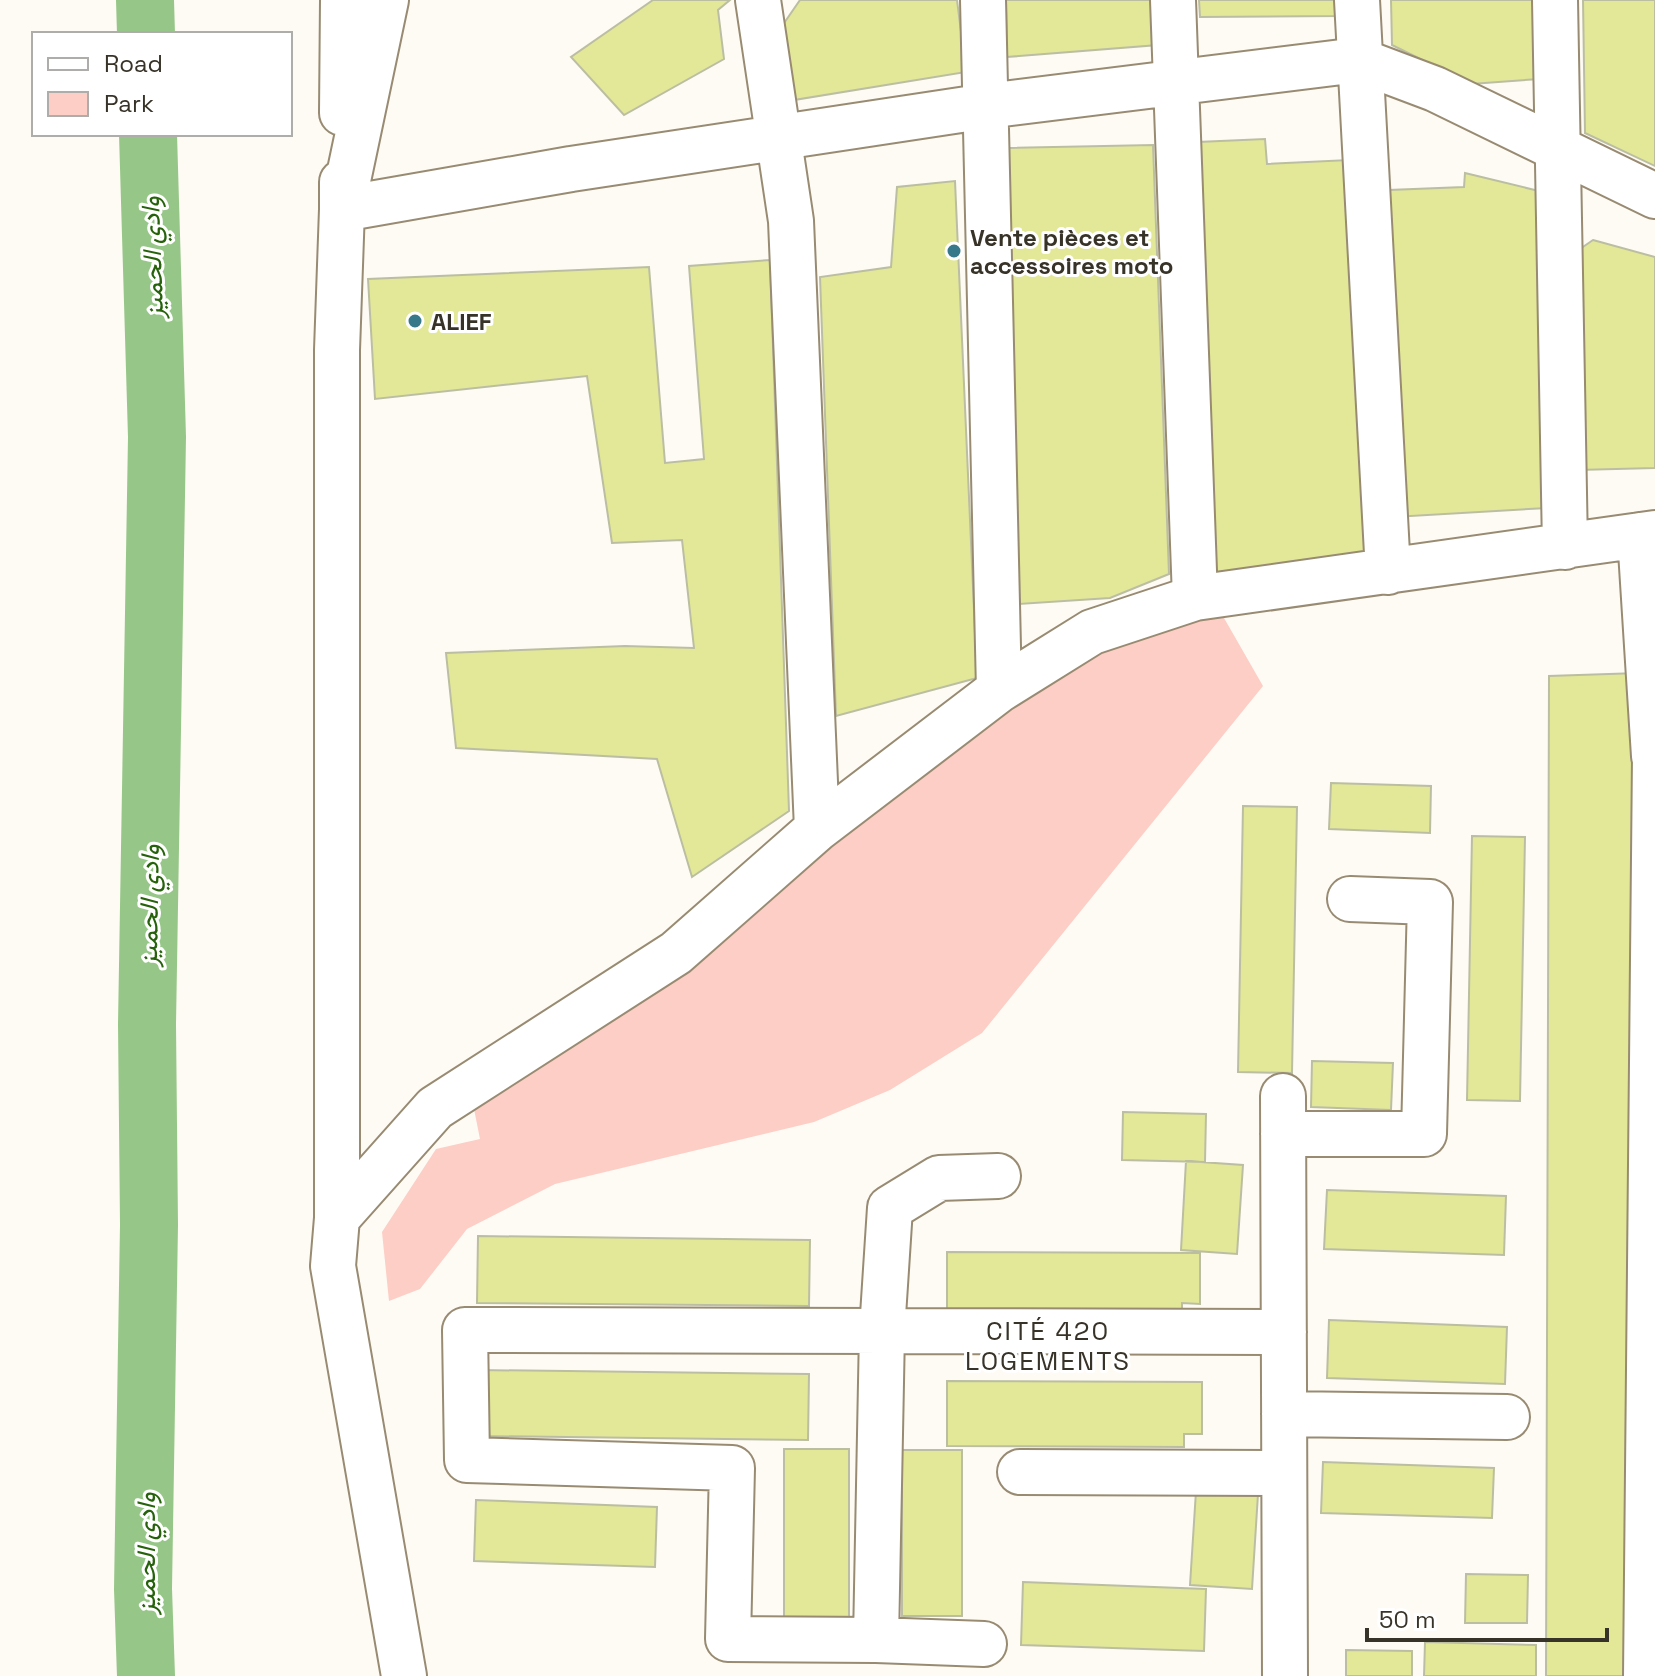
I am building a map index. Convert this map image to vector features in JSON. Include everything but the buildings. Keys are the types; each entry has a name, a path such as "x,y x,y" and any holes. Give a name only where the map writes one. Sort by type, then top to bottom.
{"street":[{"path":"343,0 342,209 337,350 337,1218 333,1266 404,1676"},
{"path":"342,209 386,0"},
{"path":"758,0 791,221 817,829"},
{"path":"983,0 999,690"},
{"path":"1173,0 1195,598"},
{"path":"1357,0 1388,572"},
{"path":"1555,0 1565,547"},
{"path":"342,209 571,169 987,106 1176,80 1358,60 1435,89 1559,152 1655,196"},
{"path":"337,1218 435,1108 676,953 817,829 999,690 1092,632 1195,598 1648,534 1654,756 1646,1676"},
{"path":"1285,1676 1283,1115 1424,1134 1430,902 1350,899"},
{"path":"876,1640 882,1331 890,1208 939,1178 998,1176"},
{"path":"984,1644 728,1639 732,1468 467,1460 465,1330 1284,1332"},
{"path":"1284,1414 1507,1417"},
{"path":"1020,1472 1284,1473"}],"green space":[{"path":"1220,611 1263,686 982,1033 890,1090 814,1122 555,1184 467,1229 420,1289 389,1301 382,1232 436,1149 480,1139 473,1104 691,955 1084,651"}],"waterway":[{"name":"وادي الحميز","path":"145,0 146,32"},
{"name":"وادي الحميز","path":"146,1676 143,1589 149,1225 147,1024 157,437 148,136"}],"place":[{"name":"Vente pièces et accessoires moto","path":"954,251"},
{"name":"ALIEF","path":"415,321"}],"district":[{"name":"CITÉ 420 LOGEMENTS","path":"1048,1346"}]}
